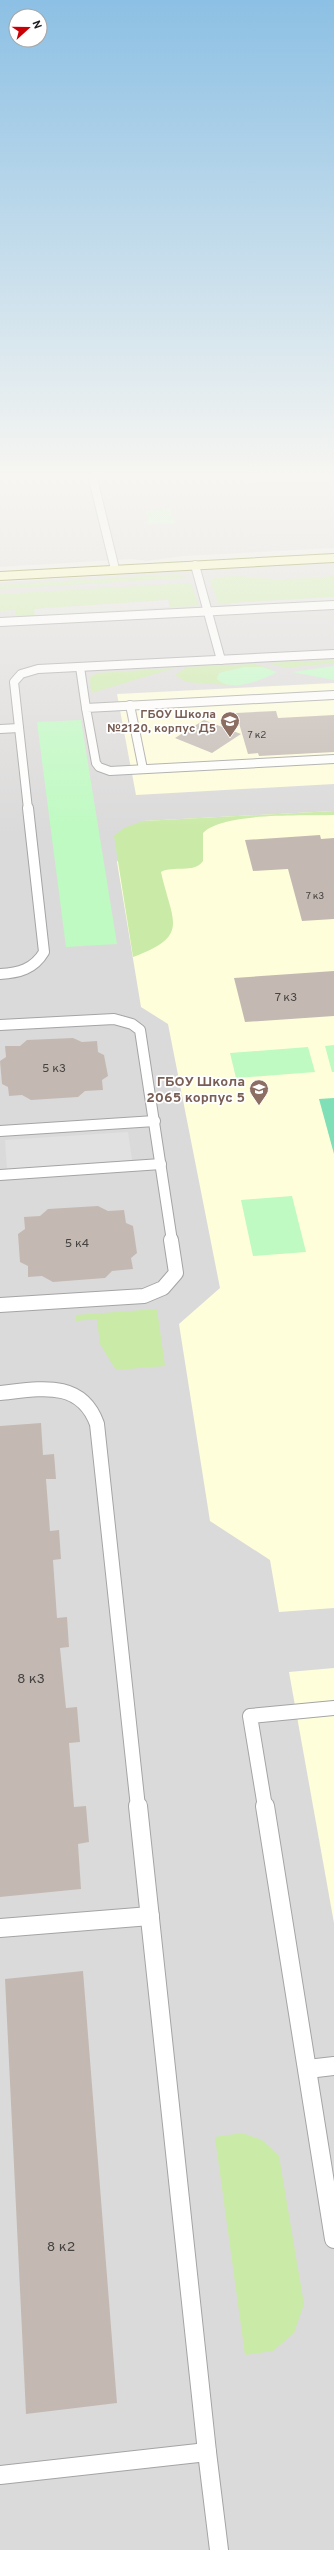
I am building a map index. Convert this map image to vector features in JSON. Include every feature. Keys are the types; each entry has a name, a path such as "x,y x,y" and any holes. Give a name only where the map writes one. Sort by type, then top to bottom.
{"lane":[{"path":"204,598 221,660"},
{"path":"0,622 334,605"},
{"path":"0,974 27,970 40,961 44,952 14,682 16,677 24,672 38,669 334,654"},
{"path":"80,667 96,763 99,767 110,771 334,759"},
{"path":"86,708 334,695"},
{"path":"130,705 143,770"},
{"path":"0,729 19,728"},
{"path":"0,1025 114,1019 138,1027 143,1037 176,1261 176,1273 163,1288 144,1296 0,1306"},
{"path":"0,1131 155,1121"},
{"path":"0,1175 162,1164"},
{"path":"0,1394 40,1390 56,1390 71,1394 90,1407 97,1424 207,2452 219,2550"},
{"path":"334,1708 250,1716 308,2069 334,2239"},
{"path":"0,1928 150,1916"},
{"path":"308,2069 334,2066"},
{"path":"0,2475 207,2452"}],"shaded area":[{"path":"0,598 334,598 334,2550 0,2550"},
{"path":"334,598 334,603 232,608 230,603"},
{"path":"168,600 170,607 35,616 34,609"},
{"name":"ГБОУ Школа №2120, корпус Д5","path":"334,683 334,784 136,795 117,694"},
{"path":"334,811 334,1608 279,1612 270,1560 210,1521 179,1324 220,1288 168,1024 141,1007 117,862 143,821"},
{"path":"128,1132 132,1160 7,1169 5,1140"},
{"path":"334,1668 334,1923 289,1672"}],"green space":[{"path":"0,598 196,598 199,606 170,607 168,600 34,609 35,616 16,617 15,610 0,611"},
{"path":"217,598 318,598 219,604"},
{"path":"334,660 334,663 286,668 267,663"},
{"path":"255,664 272,669 244,667 219,673 217,679 228,685 186,682 175,675 187,667"},
{"path":"334,666 334,680 292,672"},
{"path":"244,667 262,667 277,672 247,684 230,685 217,679 219,673"},
{"path":"175,668 91,693 90,677 98,673"},
{"path":"81,720 117,944 66,947 37,722"},
{"path":"334,811 334,815 264,816 245,818 228,821 213,826 203,833 203,861 199,865 161,872 172,915 173,925 170,934 163,942 133,957 114,836 124,828 143,821"},
{"path":"334,1045 334,1072 332,1072 325,1046"},
{"path":"308,1047 315,1072 236,1078 230,1053"},
{"path":"334,1098 334,1154 319,1099"},
{"path":"292,1196 306,1252 253,1256 241,1200"},
{"path":"157,1309 165,1366 116,1370 100,1344 97,1319 76,1321 76,1315"},
{"path":"242,2133 262,2140 279,2156 304,2304 294,2333 273,2351 245,2355 215,2137"}],"building":[{"path":"276,711 278,718 334,715 334,752 259,756 258,753 248,754 236,713"},
{"path":"204,720 241,734 212,753 175,738"},
{"path":"320,835 321,839 334,838 334,919 302,921 288,869 253,871 245,840"},
{"path":"334,971 334,1016 245,1022 234,978"},
{"path":"73,1038 82,1042 97,1041 98,1052 104,1055 108,1076 102,1080 103,1090 85,1091 78,1097 31,1100 22,1095 9,1096 8,1087 2,1084 0,1061 6,1057 5,1046 20,1046 27,1040"},
{"path":"98,1206 108,1211 124,1210 126,1223 133,1226 137,1253 131,1258 133,1269 112,1271 105,1278 53,1282 42,1276 28,1277 28,1266 20,1262 18,1234 25,1229 24,1217 40,1216 48,1209"},
{"path":"41,1423 43,1455 54,1454 56,1479 46,1479 50,1531 59,1530 61,1559 53,1560 57,1618 67,1617 69,1647 60,1648 66,1708 77,1707 80,1742 69,1743 74,1807 86,1806 89,1842 78,1844 81,1889 0,1897 0,1426"},
{"path":"83,1971 117,2403 26,2414 5,1979"}],"place":[{"name":"ГБОУ Школа №2120, корпус Д5","path":"230,738"},
{"name":"ГБОУ Школа 2065 корпус 5","path":"259,1106"}]}
